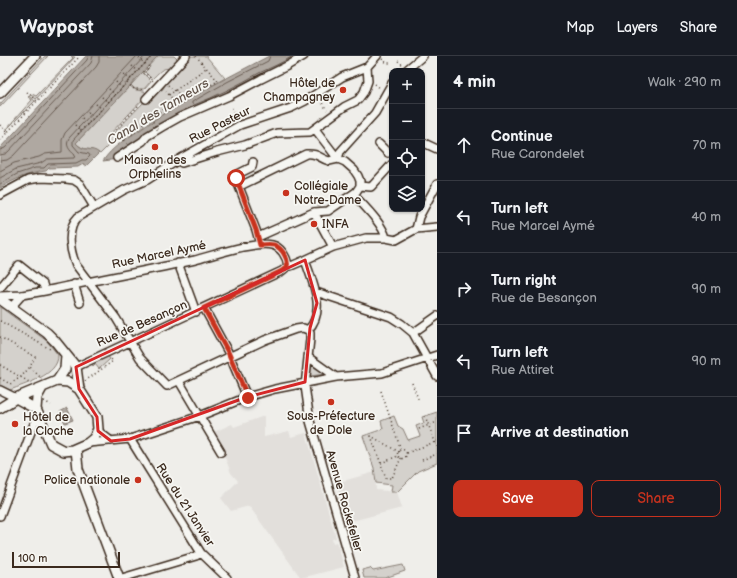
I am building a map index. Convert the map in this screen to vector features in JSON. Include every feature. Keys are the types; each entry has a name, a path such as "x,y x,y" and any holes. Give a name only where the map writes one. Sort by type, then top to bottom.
{"main road":[{"path":"0,93 36,56"},
{"path":"0,299 51,337 66,355 79,363 81,385 97,417 98,431 94,438 76,449 64,451 51,444 37,411 37,397 42,383"},
{"path":"57,381 65,369 66,355"},
{"path":"0,408 42,383 57,381 81,385"},
{"path":"16,398 37,411"},
{"path":"76,449 78,469 121,578"}],"street":[{"path":"146,99 156,83 186,56"},
{"path":"117,158 143,141 147,136 180,117 230,96 304,56"},
{"name":"Rue Pasteur","path":"179,381 166,386 145,365 116,318 76,265 73,257 70,235 76,219 124,190 147,180 183,157 240,125 292,108 342,77 367,67 379,56"},
{"path":"409,68 423,56"},
{"path":"178,161 182,163 246,145 277,133 310,132 344,107 358,100 364,92 368,81 367,67"},
{"path":"338,159 340,152 375,114 389,88"},
{"path":"258,237 314,212 328,211 354,195 360,186 358,176 354,170 346,162 338,159 315,129"},
{"path":"425,143 437,149"},
{"path":"379,144 388,153"},
{"path":"240,186 306,154 312,153 318,155 329,162 338,159"},
{"path":"253,162 252,167 236,176 236,178 260,245"},
{"path":"360,186 371,187 389,167"},
{"path":"0,196 28,180 40,178 66,178 74,180 80,184 94,207"},
{"path":"437,184 419,217 416,229 437,227"},
{"path":"354,195 372,216 385,234 386,238"},
{"path":"314,212 333,246"},
{"name":"Rue de Besançon","path":"79,363 196,312 282,271 288,266 305,260 333,246 366,238 386,238 396,240 416,229"},
{"name":"Rue Marcel Aymé","path":"0,296 22,295 260,245 276,246 288,262 288,266"},
{"path":"221,452 179,381 285,332 303,328 308,330 315,320 317,303 316,292 305,260"},
{"path":"178,263 196,312"},
{"path":"0,288 19,266 43,284 45,290"},
{"path":"74,284 80,304"},
{"path":"316,292 391,317 413,333 437,376"},
{"path":"14,309 14,304 22,295"},
{"path":"204,308 230,357 248,398"},
{"path":"413,333 437,316"},
{"name":"Avenue Rockefeller","path":"308,330 310,333 305,393 310,421 355,578"},
{"path":"88,443 130,439 200,416 248,398 305,382 336,377 376,378 382,373 437,355"},
{"path":"308,357 336,377"},
{"path":"0,390 16,398"},
{"path":"0,516 37,411"},
{"path":"98,431 111,441"},
{"name":"Rue du 21 Janvier","path":"130,439 201,553 227,578"},
{"path":"121,578 201,553"}],"path":[{"path":"75,56 78,59"},
{"path":"0,140 80,56"},
{"path":"78,134 152,56"},
{"path":"175,91 185,99 218,81 196,56"},
{"path":"379,56 385,62 390,63"},
{"path":"124,140 123,137 129,131 132,134 151,118 174,102 169,95 144,72 149,67 139,58"},
{"path":"132,66 138,71"},
{"path":"169,95 207,67"},
{"path":"124,74 130,80"},
{"path":"368,81 387,91"},
{"path":"116,82 122,88"},
{"path":"127,83 136,90 146,90"},
{"path":"150,85 156,83"},
{"path":"110,89 116,95"},
{"path":"27,92 37,102"},
{"path":"102,97 108,102"},
{"path":"318,98 331,117"},
{"path":"110,136 143,100 146,99"},
{"path":"96,104 102,110"},
{"path":"232,108 240,125"},
{"path":"88,112 94,118"},
{"path":"82,118 88,124"},
{"path":"151,118 158,131"},
{"path":"0,125 7,132"},
{"path":"75,125 81,131"},
{"path":"0,321 52,351"},
{"path":"0,338 34,357 30,367 21,377 10,384 0,378"},
{"path":"81,385 113,361 110,357"},
{"path":"0,365 32,384"},
{"path":"30,367 42,383"},
{"path":"412,383 419,402"},
{"path":"380,463 398,456 400,451 381,391"},
{"path":"40,400 51,404"},
{"path":"424,416 437,448"},
{"path":"419,429 437,422"},
{"path":"407,453 404,450 400,451 371,436 386,478 392,478 401,458 406,457 407,453 437,441"},
{"path":"422,460 437,454"}],"highlighted area":[{"path":"305,260 317,303 310,328 305,382 247,397 130,439 111,441 98,431 97,417 79,389 76,367"}],"shaded area":[{"path":"45,56 48,56 0,107 0,104"},
{"path":"71,56 75,57 36,99 31,95 36,96 73,58"},
{"path":"158,56 174,56 179,61 171,69 168,68 163,70 152,79 145,72 150,67 149,65"},
{"path":"189,56 206,56 225,78 153,120 123,141 118,136 100,154 82,148 76,143 130,86 136,90 144,91 147,95 109,135 110,137 145,101 159,89 162,90 164,87 163,84"},
{"path":"142,72 151,81 144,89 135,89 131,85"},
{"path":"29,96 35,101 6,130 32,100 28,97"},
{"path":"0,307 47,341 58,355 57,362 47,373 32,382 10,390 0,385"},
{"path":"107,355 110,359 99,369 95,364 93,366 91,363"},
{"path":"311,365 326,374 310,376"},
{"path":"437,412 437,463 418,471 397,492 391,492 392,485 376,483 374,468 363,436 383,429 381,421 394,416 398,426 403,429 408,440 420,436 416,426 424,423 422,417"},
{"path":"264,416 264,437 289,431 291,437 306,433 336,538 332,539 333,543 337,542 344,567 301,578 249,506 231,511 221,498 238,481 231,473 218,439 212,433 232,424 234,427"},
{"path":"375,472 376,490 397,492 402,508 348,522 336,483"},
{"path":"403,565 405,571 385,578 364,578 362,570 370,568 373,571"}],"water":[{"path":"86,56 158,56 76,143 82,148 99,153 86,166 83,164 78,167 49,168 46,171 33,173 22,177 0,188 0,148"},
{"path":"269,56 300,56 260,78 180,116 118,159 103,161 120,144 155,119 203,91"},
{"path":"67,408 73,420 65,423 60,412"}],"place":[{"name":"Hôtel de Champagney","path":"343,90"},
{"name":"Maison des Orphelins","path":"155,147"},
{"name":"Collégiale Notre-Dame","path":"286,193"},
{"name":"INFA","path":"314,224"},
{"name":"Sous-Préfecture de Dole","path":"331,402"},
{"name":"Hôtel de la Cloche","path":"15,424"},
{"name":"Police nationale","path":"138,480"}],"route":[{"path":"236,178 256,230 260,245 276,246 280,249 288,262 286,269 204,308 228,352 248,398"}],"water label":[{"name":"Canal des Tanneurs","path":"158,112"}]}
